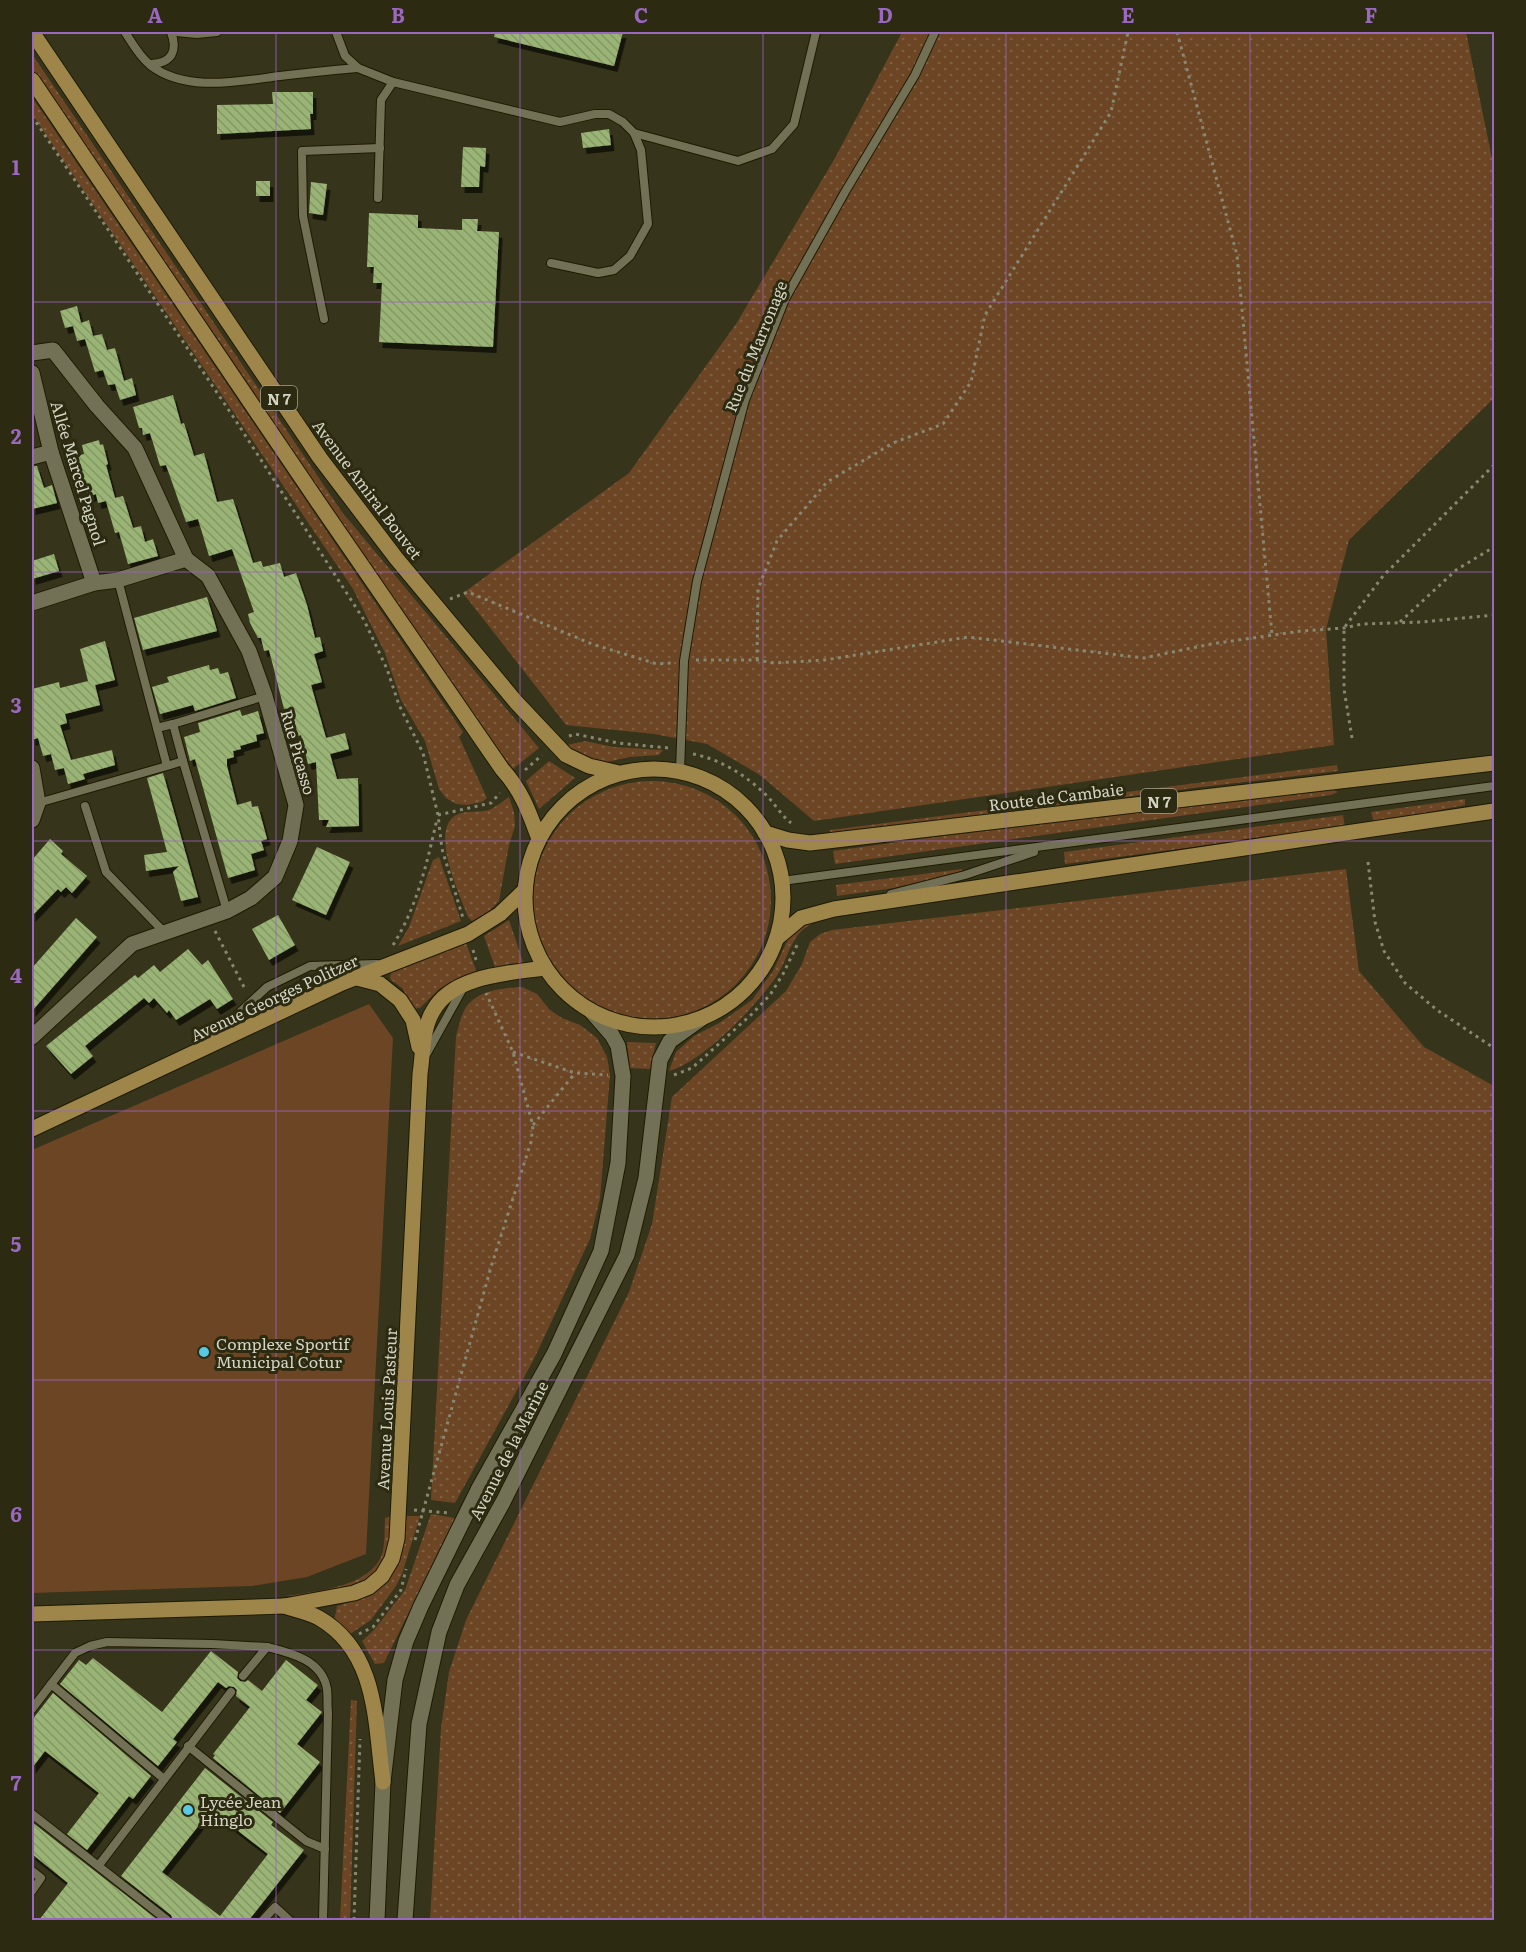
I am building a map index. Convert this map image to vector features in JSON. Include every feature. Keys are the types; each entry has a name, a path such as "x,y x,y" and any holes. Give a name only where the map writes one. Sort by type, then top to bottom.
{"main road":[{"name":"Avenue Amiral Bouvet","path":"32,32 320,458 396,558 516,702 566,755 589,766 619,773"},
{"name":"N 7","path":"32,80 330,521 502,769 513,781 527,805 539,839"},
{"name":"Allée Marcel Pagnol","path":"32,353 53,350 97,406 135,448 186,559"},
{"name":"Allée Marcel Pagnol","path":"32,373 51,452 94,583"},
{"path":"32,457 51,452"},
{"path":"32,603 94,583 118,580 186,559"},
{"name":"Rue Picasso","path":"32,1037 132,944 227,911 251,898 275,877 290,841 296,805 249,651 208,576 186,559"},
{"name":"Route de Cambaie","path":"765,833 788,840 810,843 1494,763"},
{"path":"32,768 38,803 32,820"},
{"path":"649,769 680,771 714,783 743,805 765,833 776,856 782,881 782,910 777,938 760,972 734,1000 701,1019 664,1027 626,1025 591,1011 566,992 545,968 526,918 525,890 529,864 539,839 550,821 580,791 619,773 649,769"},
{"path":"777,938 801,918 834,909 1494,811"},
{"name":"Avenue Georges Politzer","path":"32,1129 357,978 468,934 500,914 525,890"},
{"name":"Avenue Louis Pasteur","path":"32,1614 284,1606 354,1593 369,1587 382,1576 392,1559 397,1539 422,1062 426,1030 432,1012 440,1000 466,984 496,974 545,968"},
{"path":"357,978 380,984 400,1000 413,1020 422,1062"},
{"name":"Avenue de la Marine","path":"377,1920 383,1782 395,1680 406,1641 465,1516 554,1354 601,1251 618,1163 623,1076 618,1046 612,1035 591,1011"},
{"name":"Avenue de la Marine","path":"405,1920 419,1724 439,1632 458,1585 627,1255 646,1178 660,1060 670,1041 701,1019"},
{"path":"284,1606 318,1618 348,1642 363,1666 372,1695 383,1782"}],"lane":[{"path":"125,32 149,64 166,74 186,80 219,83 358,68"},
{"path":"149,64 163,63 171,56 175,43 173,32 197,34 217,32"},
{"path":"336,32 345,56 358,68 393,81 560,122 595,114 609,114 623,122 634,133 641,150 648,224 630,256 614,270 598,273 551,263"},
{"path":"634,133 738,161 772,148 794,124 816,32"},
{"name":"Rue du Marronage","path":"680,771 684,662 697,581 745,400 781,309 845,192 915,75 935,32"},
{"path":"378,198 381,100 393,81"},
{"path":"324,320 303,216 302,151 380,148"},
{"path":"118,580 167,766"},
{"path":"157,728 264,696"},
{"path":"173,724 227,911"},
{"path":"38,803 183,761"},
{"path":"782,881 1494,786"},
{"path":"86,806 106,872 165,933"},
{"path":"834,909 965,875 1053,846"},
{"path":"198,1052 267,987 310,966 393,963"},
{"path":"32,1709 75,1653 107,1642 267,1647 292,1653 312,1663 322,1675 327,1687 324,1920"},
{"path":"243,1676 267,1647"},
{"path":"51,1684 164,1779"},
{"path":"99,1865 231,1692"},
{"path":"188,1746 306,1841 325,1849"},
{"path":"32,1814 166,1920"},
{"path":"32,1871 41,1878 32,1890"},
{"path":"263,1920 275,1907 289,1920"}],"path":[{"path":"757,660 758,589 777,541 827,482 893,443 943,424 949,416 971,382 985,315 1111,112 1128,32"},
{"path":"1177,32 1237,255 1272,635"},
{"path":"32,116 236,421 364,620 387,669 399,705 423,753 438,815 442,849 481,978 513,1052 533,1126 523,1170 491,1267 413,1544"},
{"path":"1352,738 1344,688 1344,628 1383,576 1494,465"},
{"path":"1399,624 1456,570 1494,548"},
{"path":"446,601 468,592 592,644 657,664 702,660 757,660 774,663 825,660 968,637 1144,658 1211,644 1301,631 1344,628 1362,624 1399,624 1494,615"},
{"path":"438,815 491,803 564,737 575,734 618,743 667,748"},
{"path":"708,757 737,772 766,795 779,813 794,826"},
{"path":"1368,862 1375,922 1384,951 1400,975 1437,1010 1494,1048"},
{"path":"207,918 252,1001"},
{"path":"669,1077 693,1068 770,995 802,935"},
{"path":"513,1052 575,1073 610,1075"},
{"path":"533,1126 575,1073"},
{"path":"399,1510 423,1510 465,1516"},
{"path":"356,1636 373,1627 394,1600 400,1590 407,1567"},
{"path":"354,1920 361,1729"}],"shaded area":[{"path":"902,32 1466,32 1494,168 1494,398 1349,540 1326,629 1334,745 814,821 760,775 707,744 654,734 566,725 463,593 629,473 736,324 835,158"},
{"path":"32,54 342,512 539,748 513,769 456,693 335,518 32,70"},
{"path":"32,97 463,732 459,737 487,798 482,802 467,805 456,804 446,798 439,789 425,741 401,700 385,653 353,589 32,114"},
{"path":"585,741 614,747 663,750 659,755 630,757 602,763 577,754 567,745"},
{"path":"549,761 575,778 539,809 526,781"},
{"path":"1337,765 1338,771 831,836 830,830"},
{"path":"652,781 675,783 697,790 718,801 736,816 751,834 762,855 769,877 771,900 769,923 762,945 751,966 736,984 718,999 697,1010 675,1017 652,1019 629,1017 607,1010 586,999 568,984 553,966 542,945 535,923 533,900 535,877 542,855 553,834 568,816 586,801 607,790 629,783"},
{"path":"1331,789 1338,792 1331,795 835,864 833,851 1059,820"},
{"path":"509,797 514,812 515,826 509,845 499,901 488,912 472,921 468,917 449,864 445,835 448,823 456,815 489,810"},
{"path":"1465,799 1465,805 1374,823 1371,812"},
{"path":"1343,815 1345,827 1065,864 1064,852"},
{"path":"439,857 461,921 398,946 409,927 433,860"},
{"path":"962,869 963,872 894,888 837,896 836,885"},
{"path":"1346,869 1359,971 1424,1047 1494,1086 1494,1920 430,1920 441,1728 449,1672 466,1620 629,1292 652,1224 672,1097 786,991 802,964 810,942 820,934 832,930"},
{"path":"825,918 802,930 793,942 776,977 756,1003 728,1032 697,1057 669,1071 676,1052 694,1036 721,1022 752,1000 773,971 792,931 804,921"},
{"path":"509,920 524,965 495,967 484,936"},
{"path":"466,943 477,973 439,989 420,1008 414,1009 402,988 390,979 391,971"},
{"path":"522,987 537,994 550,1010 580,1025 597,1038 607,1057 610,1075 600,1199 590,1239 534,1359 455,1503 431,1500 456,1036 463,1013 473,1000 488,992"},
{"name":"Complexe Sportif Municipal Cotur","path":"369,1004 393,1038 366,1554 307,1577 252,1586 32,1593 32,1150"},
{"path":"627,1042 656,1043 650,1069 630,1068"},
{"path":"431,1514 455,1518 384,1663 375,1664 362,1641 374,1630 405,1590"},
{"path":"392,1516 387,1562 366,1585 307,1597 286,1596 324,1590 351,1582 373,1569 382,1555 385,1518"},
{"path":"407,1516 420,1516 402,1574 371,1620 350,1634 334,1621 337,1606 372,1593 391,1576 397,1565"},
{"path":"351,1700 357,1701 350,1920 340,1920"}],"building":[{"path":"495,32 623,32 614,66 494,37"},
{"path":"272,92 313,92 313,114 310,114 311,129 217,134 217,105 273,104"},
{"path":"609,129 611,145 583,148 581,133"},
{"path":"463,147 486,148 485,167 480,166 479,187 461,187"},
{"path":"256,181 270,181 270,196 256,196"},
{"path":"311,182 327,184 323,215 309,213"},
{"path":"369,213 418,215 418,228 462,230 462,219 478,219 477,231 499,232 493,347 379,342 382,283 373,283 374,267 367,267"},
{"path":"77,306 81,323 89,320 93,336 102,334 107,350 115,348 124,381 132,378 136,395 120,400 115,384 108,385 103,370 95,372 85,339 77,341 73,326 65,328 60,311"},
{"path":"173,395 181,424 184,423 194,456 204,453 217,502 233,499 253,563 261,561 263,567 280,563 284,577 296,573 315,638 320,637 323,651 314,654 322,682 311,685 326,738 345,733 349,749 330,754 337,779 358,778 359,826 326,827 329,820 319,820 316,762 308,764 291,708 284,709 269,650 264,651 261,638 258,638 250,623 248,614 254,612 232,549 209,556 198,519 186,522 166,465 160,466 150,433 143,435 142,428 139,428 133,407"},
{"path":"99,440 100,445 103,444 115,498 123,496 133,528 141,526 145,542 153,539 158,556 128,564 119,532 115,533 106,501 98,503 96,494 88,497 77,456 84,454 82,445"},
{"path":"32,466 37,466 44,488 52,485 57,503 32,509"},
{"path":"54,554 59,571 32,579 32,561"},
{"path":"207,597 217,631 143,650 134,618"},
{"path":"105,641 115,680 95,685 100,705 65,714 67,723 60,725 71,760 112,750 115,765 83,774 85,779 68,784 64,768 55,770 51,754 43,756 38,738 32,740 32,689 59,682 60,688 88,681 80,649"},
{"path":"209,665 210,670 218,668 220,674 228,672 236,698 195,711 193,705 160,714 152,687 169,682 167,677"},
{"path":"240,710 242,716 258,711 264,733 256,735 257,741 240,746 241,749 233,751 234,757 227,759 227,766 237,805 251,801 252,807 258,806 267,839 261,841 264,850 251,854 255,870 228,878 195,759 190,761 184,737 200,732 198,723"},
{"path":"163,773 198,897 181,901 173,872 179,866 146,871 144,855 167,852 147,778"},
{"path":"50,839 63,851 61,854 87,876 72,893 66,887 61,892 58,889 32,916 32,860"},
{"path":"317,847 350,862 326,915 292,900"},
{"path":"278,915 295,945 269,960 252,929"},
{"path":"76,918 97,937 32,1011 32,968"},
{"path":"188,949 202,965 208,960 233,999 217,1009 210,999 176,1020 169,1010 167,1013 154,998 149,1003 144,998 85,1046 93,1056 71,1074 46,1046 135,975 138,978 154,965 160,972"},
{"path":"211,1651 238,1672 237,1678 240,1681 248,1680 262,1691 286,1660 318,1685 306,1700 322,1712 297,1744 320,1762 280,1813 213,1758 215,1755 213,1754 250,1707 236,1696 237,1690 234,1687 226,1688 218,1682 173,1739 177,1742 158,1766 60,1684 79,1660 86,1665 93,1658 162,1712"},
{"path":"53,1693 151,1776 133,1799 129,1796 87,1850 67,1834 99,1793 45,1751 32,1768 32,1720"},
{"path":"205,1768 304,1850 249,1920 173,1920 171,1915 121,1876","holes":["211,1810 268,1854 220,1916 162,1872"]},
{"path":"32,1822 158,1920 39,1920 68,1883 32,1854"}],"place":[{"name":"Complexe Sportif Municipal Cotur","path":"204,1352"},
{"name":"Lycée Jean Hinglo","path":"188,1810"}]}
